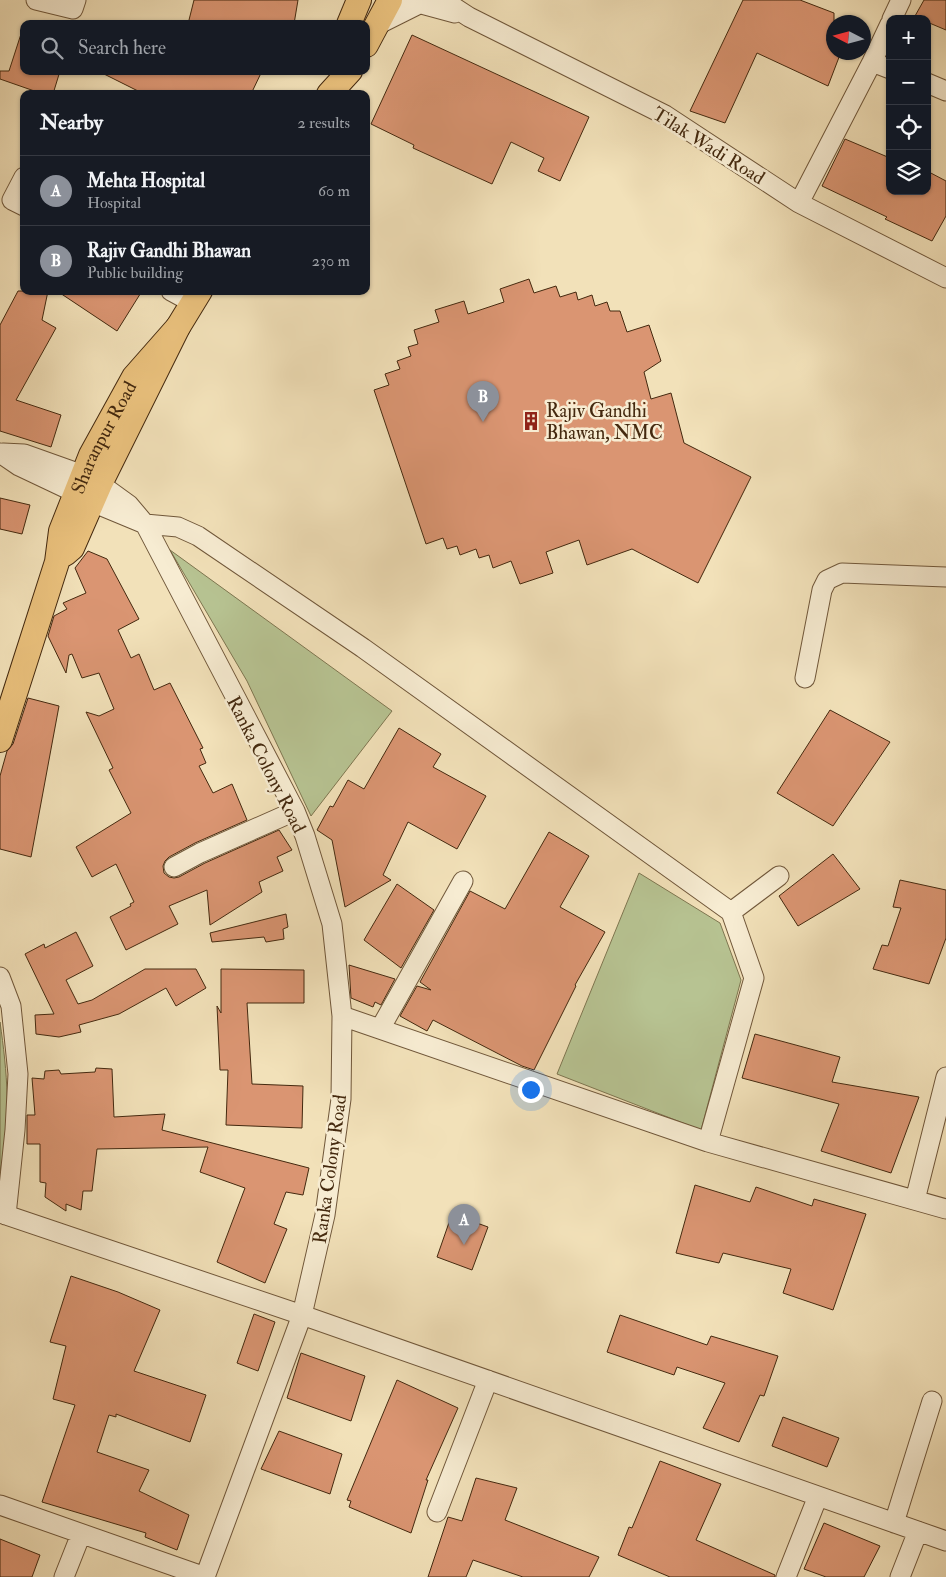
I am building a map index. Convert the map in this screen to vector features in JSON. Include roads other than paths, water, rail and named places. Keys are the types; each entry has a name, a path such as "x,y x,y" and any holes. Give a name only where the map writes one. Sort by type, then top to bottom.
{"main road":[{"path":"372,35 390,0"},
{"path":"320,90 326,75"},
{"path":"333,90 346,75"},
{"name":"Sharanpur Road","path":"0,740 57,562 61,532 88,488 91,455 134,377 178,327 196,297"}],"street":[{"path":"36,0 73,9 76,0"},
{"path":"443,0 469,17"},
{"path":"894,15 901,0"},
{"path":"372,35 413,2 469,17"},
{"name":"Tilak Wadi Road","path":"469,17 665,115 799,204 946,278"},
{"path":"799,204 886,32"},
{"path":"872,62 886,67"},
{"path":"931,85 946,91"},
{"path":"20,185 12,200 20,204"},
{"name":"Ranka Colony Road","path":"0,453 19,466 88,488 129,505 145,524 294,811 305,836 332,924 342,1016 341,1099 325,1215 302,1315 205,1577"},
{"path":"145,524 178,527 198,536 240,562 731,912 754,978 708,1142"},
{"path":"805,678 822,590 827,580 842,573 946,577"},
{"path":"174,866 200,852 294,811"},
{"path":"731,912 779,876"},
{"path":"380,1029 463,881"},
{"path":"0,977 11,1006 18,1074 15,1130 3,1214 302,1315 946,1541"},
{"path":"342,1016 708,1142 946,1209"},
{"path":"915,1200 946,1077"},
{"path":"437,1512 488,1380"},
{"path":"894,1523 932,1401"},
{"path":"786,1577 818,1496"},
{"path":"0,1505 205,1577"},
{"path":"900,1577 918,1531"},
{"path":"64,1577 81,1534"}],"place":[{"name":"Rajiv Gandhi Bhawan, NMC","path":"531,421"},
{"name":"Rajiv Gandhi Bhawan","path":"483,422"},
{"name":"Mehta Hospital","path":"464,1245"}]}
